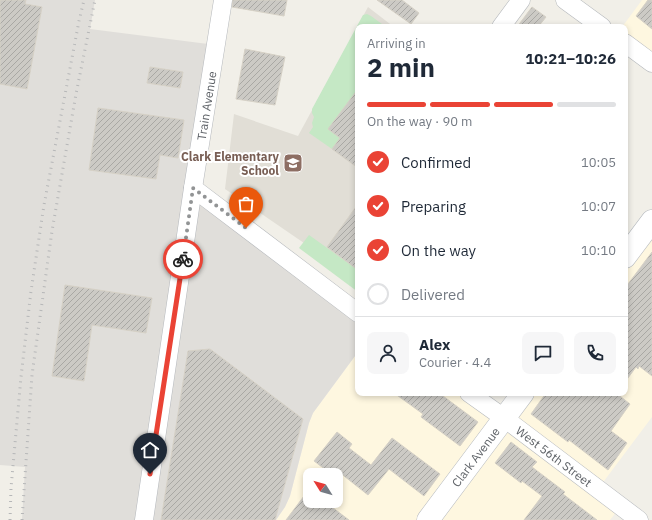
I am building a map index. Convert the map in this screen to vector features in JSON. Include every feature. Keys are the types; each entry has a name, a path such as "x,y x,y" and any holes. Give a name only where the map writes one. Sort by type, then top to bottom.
{"street":[{"name":"Train Avenue","path":"144,520 193,188 223,0"},
{"path":"504,24 522,0"},
{"path":"565,0 598,24"},
{"path":"628,45 652,63"},
{"path":"193,188 355,311"},
{"path":"628,254 650,228"},
{"name":"West 56th Street","path":"473,396 639,520"},
{"name":"Clark Avenue","path":"428,520 521,396"}],"shaded area":[{"path":"0,0 95,0 90,29 216,45 193,188 355,311 355,356 313,413 290,496 285,507 276,520 22,520 25,467 0,465"},
{"path":"642,0 652,0 652,63 628,45 628,24 624,24"},
{"name":"Clark Elementary School","path":"368,7 390,24 359,24"},
{"name":"Clark Elementary School","path":"355,31 355,278 225,189 234,114 298,136"},
{"path":"652,221 652,417 598,489 621,506 610,520 276,520 285,507 290,496 313,413 355,356 355,396 473,396 503,418 520,396 628,396 628,253"}],"green space":[{"path":"367,14 382,24 358,24 363,15"},
{"path":"355,30 355,97 340,138 332,149 309,133 313,127 312,123 314,117 312,109"},
{"path":"309,235 355,268 355,290 299,248"}],"building":[{"path":"0,0 26,0 25,4 42,7 27,89 0,84"},
{"path":"233,0 287,0 284,16 232,7"},
{"path":"377,0 402,0 419,13 411,24"},
{"path":"648,0 652,0 652,29 636,16"},
{"path":"532,7 546,17 540,24 519,24"},
{"path":"245,49 285,57 275,105 236,99"},
{"path":"150,67 183,72 180,88 147,83"},
{"path":"355,93 355,166 332,149 340,138 328,129"},
{"path":"98,108 184,120 178,158 160,155 156,179 89,170"},
{"path":"355,208 355,268 327,247"},
{"path":"652,252 652,376 639,366 638,369 636,367 628,378 628,284"},
{"path":"65,285 152,298 146,333 92,325 84,381 52,376"},
{"path":"210,349 303,419 275,520 161,520 188,351"},
{"path":"398,396 443,396 478,422 460,446 421,417 423,414"},
{"path":"544,396 620,396 630,404 611,431 627,443 608,470 569,440 568,442 531,414"},
{"path":"337,432 352,444 349,448 371,465 392,438 440,474 424,496 389,469 368,495 343,475 343,468 323,468 314,461"},
{"path":"511,442 537,462 532,467 565,492 563,494 597,520 524,520 542,496 522,481 521,483 495,463"},
{"path":"303,497 303,508 333,508 349,520 286,520"}],"railway":[{"path":"10,520 11,488 21,377 31,291 44,205 84,0"},
{"path":"22,520 32,375 52,231 76,94 95,0"}],"way so far":[{"path":"183,259 193,188 246,228"}],"place":[{"name":"Clark Elementary School","path":"293,163"}],"route":[{"path":"150,474 183,259"}]}
